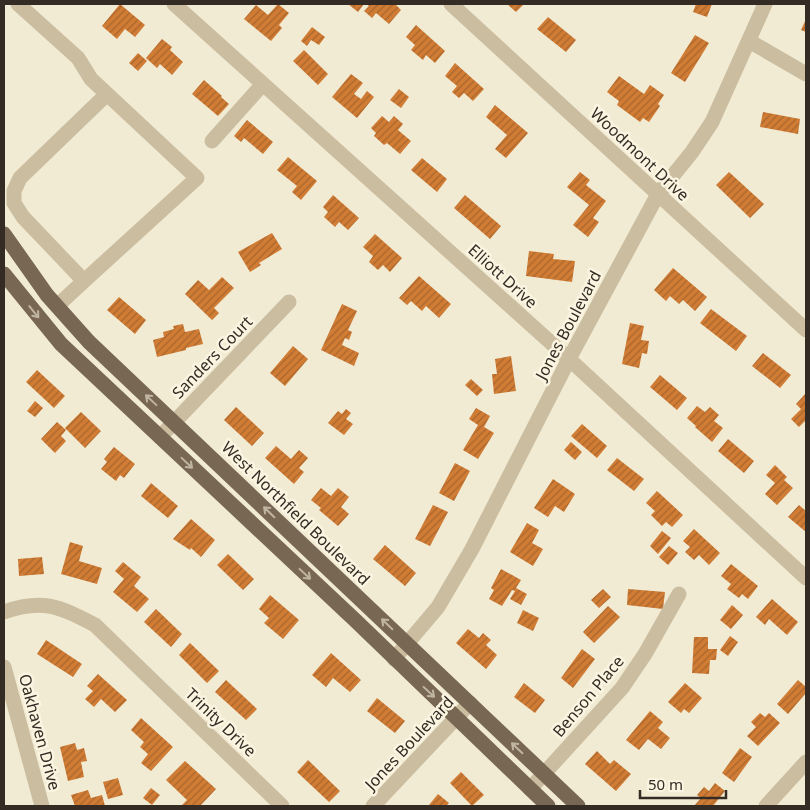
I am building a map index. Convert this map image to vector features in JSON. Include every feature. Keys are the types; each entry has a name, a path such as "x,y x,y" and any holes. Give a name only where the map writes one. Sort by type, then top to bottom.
{"main road":[{"name":"West Northfield Boulevard","path":"4,234 47,294 90,342 578,806"},
{"path":"4,274 61,344 548,806"}],"street":[{"path":"18,4 78,58 91,79 197,178 57,306"},
{"name":"Elliott Drive","path":"174,4 569,359 806,578"},
{"name":"Woodmont Drive","path":"451,4 806,330"},
{"name":"Jones Boulevard","path":"394,659 438,607 472,549 569,359 658,194 692,152 712,122 765,4"},
{"path":"748,41 806,74"},
{"path":"212,141 264,84"},
{"path":"84,281 23,217 14,203 14,191 20,178 107,94"},
{"name":"Sanders Court","path":"160,437 288,302"},
{"name":"Benson Place","path":"530,789 622,688 645,654 679,594"},
{"name":"Trinity Drive","path":"4,612 22,606 43,605 63,609 95,625 282,806"},
{"name":"Oakhaven Drive","path":"4,667 42,806"},
{"name":"Jones Boulevard","path":"373,806 470,703"},
{"path":"766,806 806,762"}],"building":[{"path":"120,4 145,25 135,37 125,29 117,39 102,26"},
{"path":"278,4 289,13 279,25 282,28 271,41 244,19 256,5 268,15"},
{"path":"348,4 364,4 358,12"},
{"path":"366,4 395,4 401,10 389,24 376,13 372,18 364,11 369,6"},
{"path":"507,4 524,4 516,12"},
{"path":"696,4 712,4 707,17 693,12"},
{"path":"548,17 576,40 566,52 537,29"},
{"path":"806,19 806,32 801,30"},
{"path":"416,25 445,51 435,63 426,55 423,60 411,50 415,45 406,37"},
{"path":"312,27 325,37 319,45 311,40 307,46 301,41"},
{"path":"695,35 709,43 685,82 671,73"},
{"path":"162,39 172,47 170,50 183,62 172,75 160,64 157,68 146,58"},
{"path":"304,50 328,74 318,85 293,61"},
{"path":"138,53 147,61 138,71 129,63"},
{"path":"455,63 484,89 473,101 464,93 459,98 452,92 457,86 445,76"},
{"path":"351,74 363,83 354,94 361,99 367,91 374,97 357,118 332,97"},
{"path":"619,76 644,94 650,85 664,95 658,104 660,106 649,122 643,118 640,122 617,105 619,101 607,92"},
{"path":"204,80 229,104 218,116 192,94"},
{"path":"399,89 409,97 401,108 390,100"},
{"path":"495,105 528,133 506,158 495,149 507,135 486,117"},
{"path":"763,112 800,119 798,134 760,127"},
{"path":"382,116 389,122 394,116 403,124 398,130 411,141 400,154 387,143 384,145 374,136 376,133 371,128"},
{"path":"247,120 273,142 263,154 244,138 241,142 234,136"},
{"path":"288,157 317,181 301,200 292,192 297,186 277,170"},
{"path":"422,158 447,179 437,192 411,170"},
{"path":"580,172 590,180 586,185 606,201 593,218 599,222 588,237 573,225 589,205 567,187"},
{"path":"729,172 764,204 750,218 716,185"},
{"path":"333,195 359,218 348,230 339,222 335,227 324,217 328,212 323,207"},
{"path":"465,195 501,226 490,239 454,208"},
{"path":"272,233 282,249 259,263 261,265 250,272 238,252"},
{"path":"375,234 402,258 390,272 383,265 378,270 369,262 373,256 363,247"},
{"path":"529,251 554,254 553,259 575,261 572,282 526,276"},
{"path":"673,268 707,297 695,311 683,300 679,304 670,296 666,301 654,290"},
{"path":"419,276 451,304 439,318 426,306 422,311 411,301 407,305 399,298"},
{"path":"222,277 234,288 214,308 219,313 212,320 185,294 198,280 209,290"},
{"path":"119,297 146,320 135,334 107,310"},
{"path":"342,304 357,311 348,330 352,332 349,340 345,338 342,345 359,353 354,366 321,350"},
{"path":"711,309 747,336 736,351 700,323"},
{"path":"630,323 644,326 641,340 649,341 647,354 642,353 639,368 622,364"},
{"path":"183,324 185,332 199,329 203,344 157,357 153,340 164,337 163,332 174,329 173,326"},
{"path":"293,346 308,359 285,386 270,373"},
{"path":"763,353 791,375 780,388 752,366"},
{"path":"511,356 516,391 494,394 492,374 497,374 495,359"},
{"path":"37,370 65,396 54,408 26,382"},
{"path":"660,375 687,398 677,410 650,387"},
{"path":"471,379 483,390 477,396 465,385"},
{"path":"806,393 806,420 799,427 791,419 801,409 796,404"},
{"path":"35,401 43,408 35,417 27,411"},
{"path":"697,406 705,412 710,407 719,415 714,421 723,428 712,442 687,418"},
{"path":"236,407 264,433 252,446 224,420"},
{"path":"476,408 490,416 484,427 494,433 478,459 463,450 478,425 469,419"},
{"path":"346,409 351,413 346,419 353,424 344,435 328,423 338,411 342,414"},
{"path":"81,412 101,431 85,448 65,428"},
{"path":"57,422 66,430 61,436 66,441 55,453 41,439"},
{"path":"582,424 607,446 597,458 571,436"},
{"path":"728,439 754,461 744,473 718,451"},
{"path":"571,442 582,452 575,460 564,450"},
{"path":"276,446 291,459 299,450 308,458 299,468 304,472 294,484 265,458"},
{"path":"114,447 135,464 124,478 120,475 116,481 101,469 107,462 104,459"},
{"path":"617,458 644,479 634,491 607,470"},
{"path":"455,463 470,471 454,501 439,493"},
{"path":"775,465 787,477 784,480 793,488 777,505 765,494 775,483 766,475"},
{"path":"553,479 575,494 564,512 555,506 548,517 534,508"},
{"path":"151,483 178,506 168,518 141,496"},
{"path":"321,488 331,496 338,488 349,497 341,507 349,514 338,526 319,510 321,508 311,500"},
{"path":"657,491 683,515 672,527 666,522 662,526 651,515 655,511 646,503"},
{"path":"433,505 448,512 430,546 415,539"},
{"path":"799,505 806,511 806,532 788,517"},
{"path":"191,519 215,540 201,557 191,548 190,550 173,539"},
{"path":"527,523 539,530 532,543 543,549 533,566 510,552"},
{"path":"694,529 720,553 709,565 699,555 694,560 685,552 690,547 683,541"},
{"path":"662,531 671,538 658,554 650,546"},
{"path":"70,542 83,546 79,561 102,568 97,584 61,574"},
{"path":"385,545 416,573 405,586 373,559"},
{"path":"669,546 678,553 668,565 659,557"},
{"path":"228,554 254,579 243,590 217,565"},
{"path":"42,557 44,574 19,576 18,559"},
{"path":"123,562 141,577 134,586 149,599 137,612 113,592 124,579 115,571"},
{"path":"731,564 758,586 748,599 742,594 739,598 727,589 731,584 721,576"},
{"path":"501,569 521,580 516,588 527,594 521,605 510,599 515,591 512,590 502,606 489,599 494,590 491,588"},
{"path":"603,589 611,597 599,608 591,600"},
{"path":"628,589 665,592 663,609 627,605"},
{"path":"270,595 299,620 283,639 264,623 269,618 259,609"},
{"path":"772,599 798,622 787,635 769,619 765,625 756,617"},
{"path":"732,605 743,615 731,629 720,620"},
{"path":"608,606 620,617 594,643 583,632"},
{"path":"156,609 182,634 171,647 144,622"},
{"path":"523,610 539,618 533,631 517,623"},
{"path":"468,629 479,638 483,633 491,640 486,645 497,655 486,669 456,643"},
{"path":"730,636 738,642 728,656 720,650"},
{"path":"694,637 708,637 708,649 717,649 716,660 710,660 709,674 692,673"},
{"path":"46,640 82,664 73,677 37,654"},
{"path":"190,643 219,671 207,683 179,655"},
{"path":"582,649 595,659 573,688 561,678"},
{"path":"331,653 361,680 350,692 333,678 326,687 312,675"},
{"path":"98,674 127,700 115,712 101,699 94,707 85,699 93,691 87,686"},
{"path":"226,680 257,709 246,720 215,692"},
{"path":"798,680 806,687 806,693 788,714 777,704"},
{"path":"524,683 545,700 535,713 514,697"},
{"path":"685,683 702,698 689,713 684,709 681,713 668,702"},
{"path":"377,698 405,721 395,733 367,711"},
{"path":"650,711 663,722 658,728 670,738 661,749 648,739 639,750 626,740"},
{"path":"760,713 765,717 769,713 780,723 758,746 747,736 756,727 751,722"},
{"path":"141,718 173,747 151,771 141,763 148,754 140,747 144,742 131,730"},
{"path":"75,743 77,750 84,748 87,761 81,762 84,777 68,781 60,747"},
{"path":"740,748 752,757 734,782 722,773"},
{"path":"597,751 610,764 614,760 631,774 616,791 585,764"},
{"path":"308,760 340,791 329,802 297,772"},
{"path":"185,761 216,789 200,806 181,806 187,800 166,780"},
{"path":"461,772 484,795 472,806 450,783"},
{"path":"118,778 123,795 108,799 103,782"},
{"path":"715,783 725,791 713,806 694,806 701,798 697,795 704,787 709,791"},
{"path":"151,788 160,795 152,805 143,798"},
{"path":"88,790 91,798 102,795 105,806 75,806 71,795"},
{"path":"438,794 449,803 446,806 429,805"}]}
